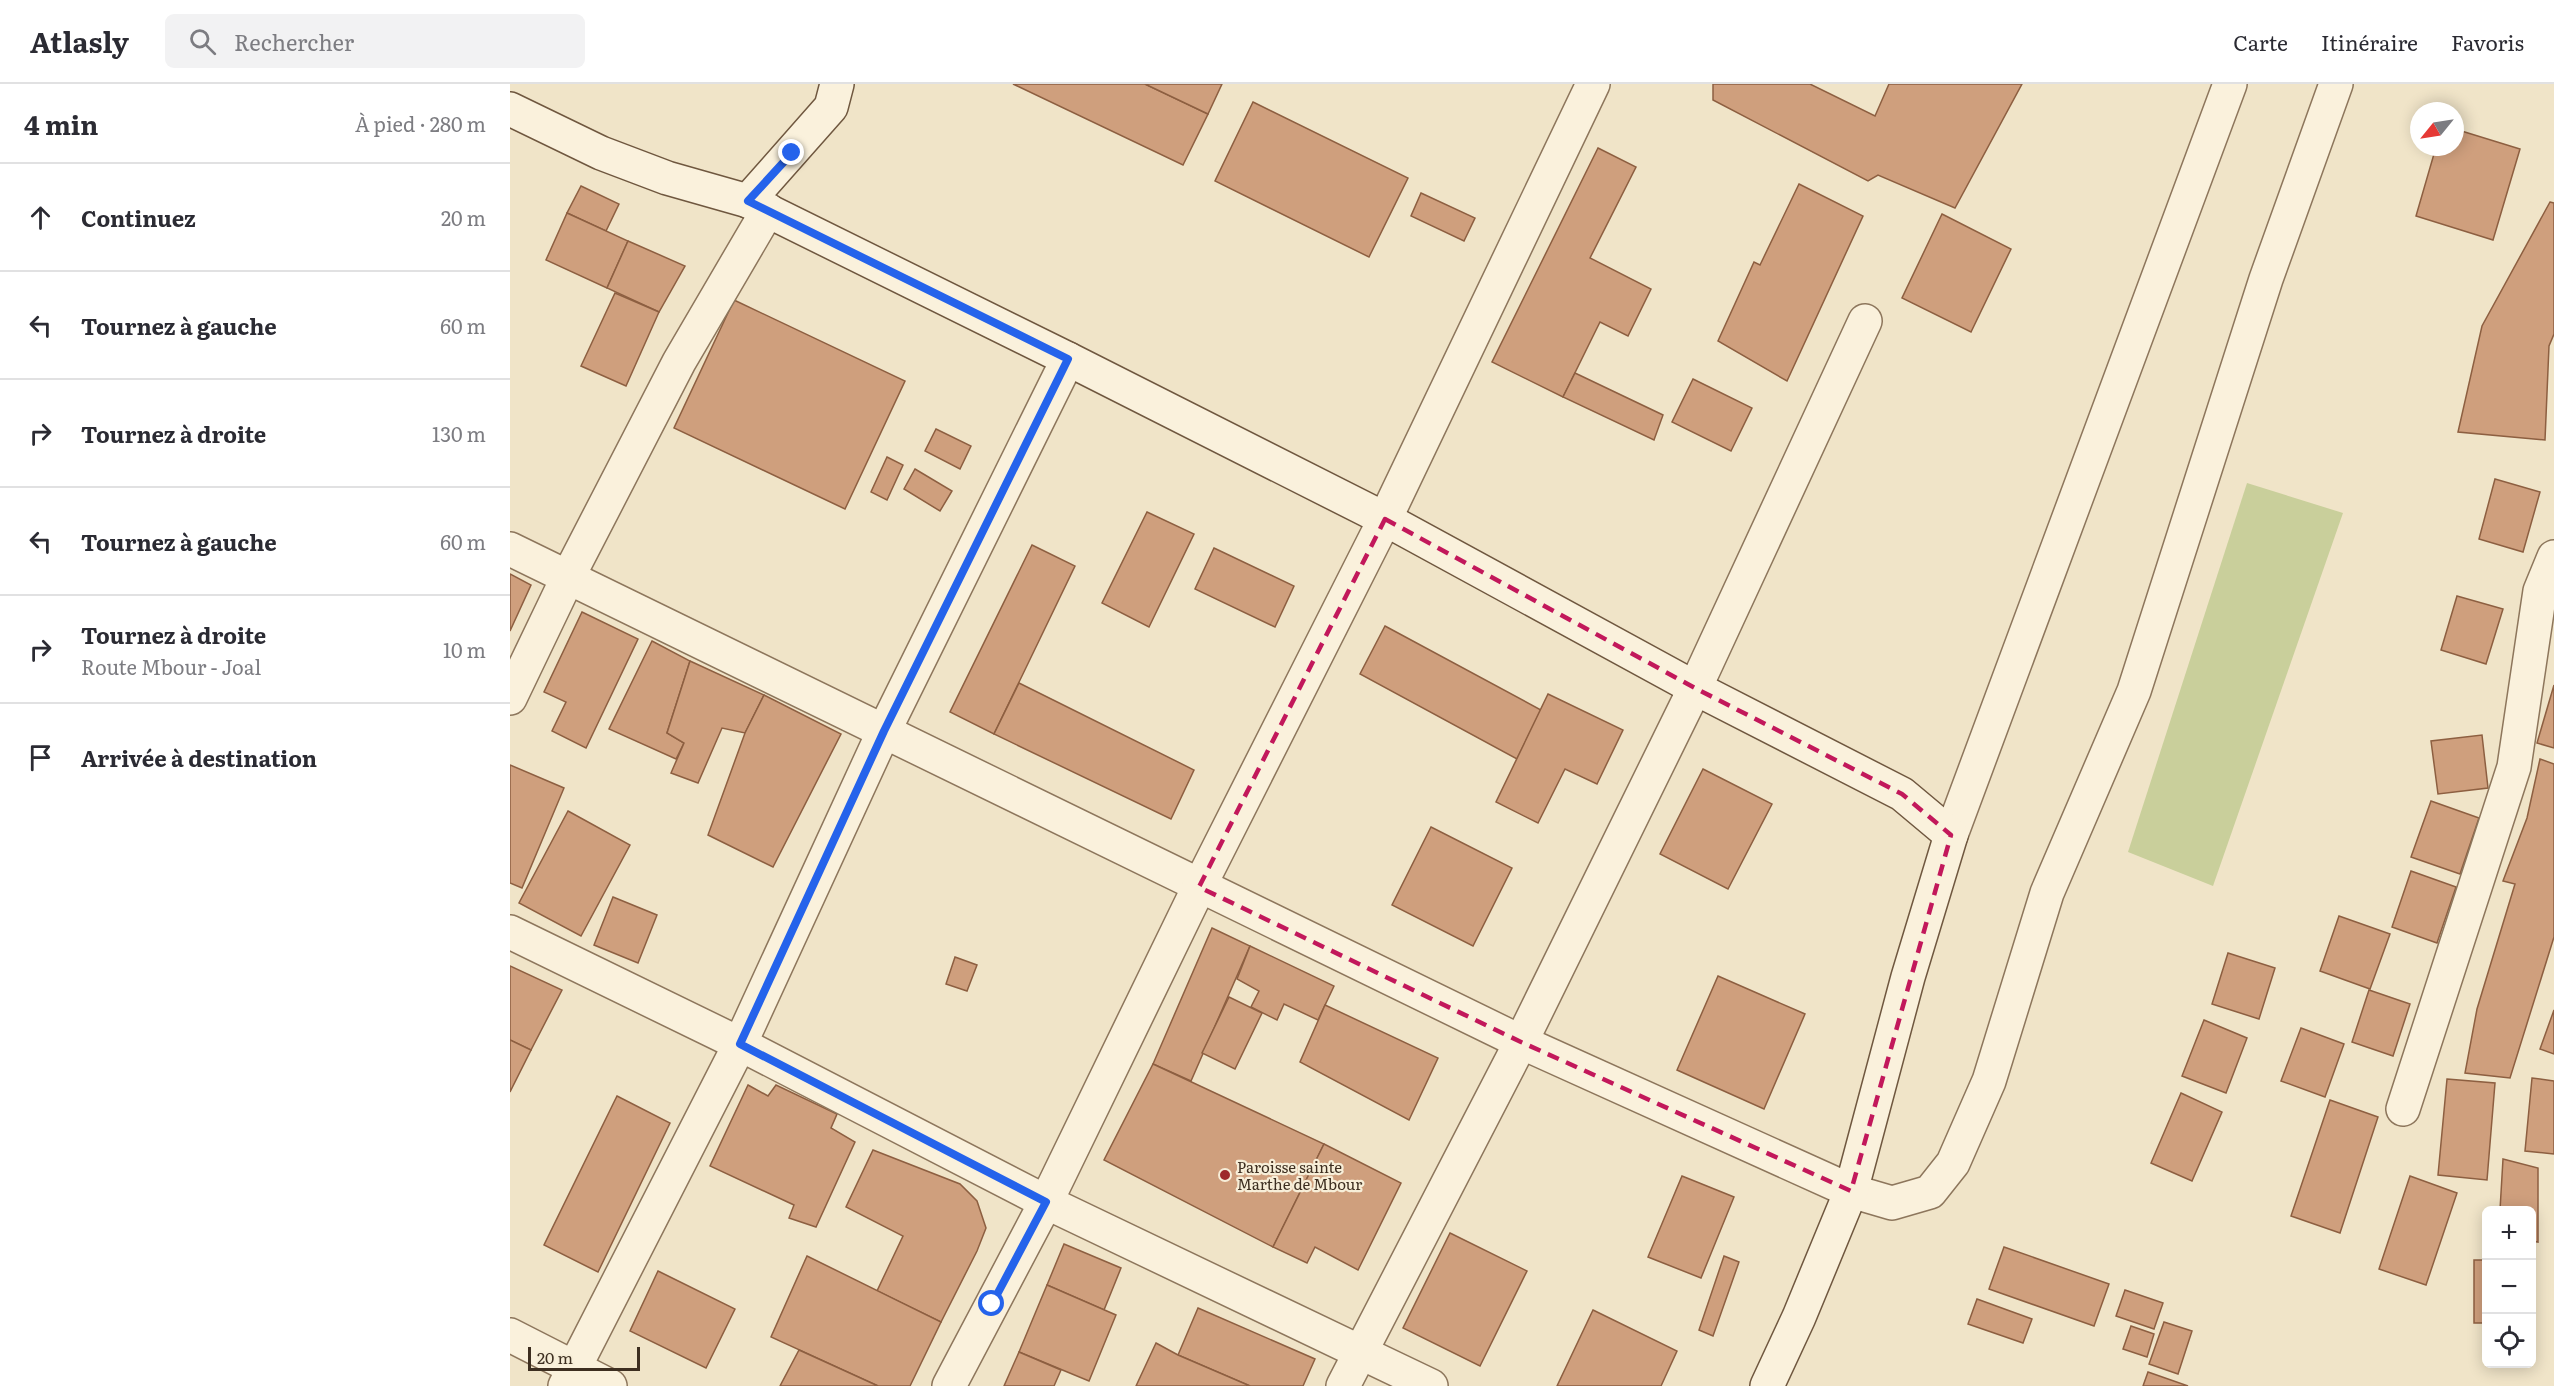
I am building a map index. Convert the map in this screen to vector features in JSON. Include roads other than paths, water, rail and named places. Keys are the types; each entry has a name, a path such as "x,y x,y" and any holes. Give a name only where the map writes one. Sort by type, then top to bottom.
{"street":[{"path":"510,698 568,577 758,206 831,107 837,84"},
{"path":"949,1386 1046,1202 1199,887 1385,519 1593,84"},
{"path":"1767,1386 1799,1317 1851,1191 1908,977 1951,835 2230,84"},
{"path":"510,549 1199,887 1521,1042 1851,1191 1892,1203 1930,1192 1953,1163 1989,1082 2047,893 2134,691 2266,279 2337,84"},
{"path":"510,109 601,153 667,178 758,206 1068,359 1385,519 1695,688 1902,794 1951,835"},
{"path":"1343,1386 1521,1042 1695,688 1865,321"},
{"path":"570,1377 740,1044 884,731 1068,359"},
{"path":"2403,1109 2514,767 2540,591 2554,556"},
{"path":"510,932 740,1044 1046,1202 1431,1386"},
{"path":"510,1335 570,1377 610,1386"}],"place":[{"name":"Paroisse sainte Marthe de Mbour","path":"1225,1175"}]}
